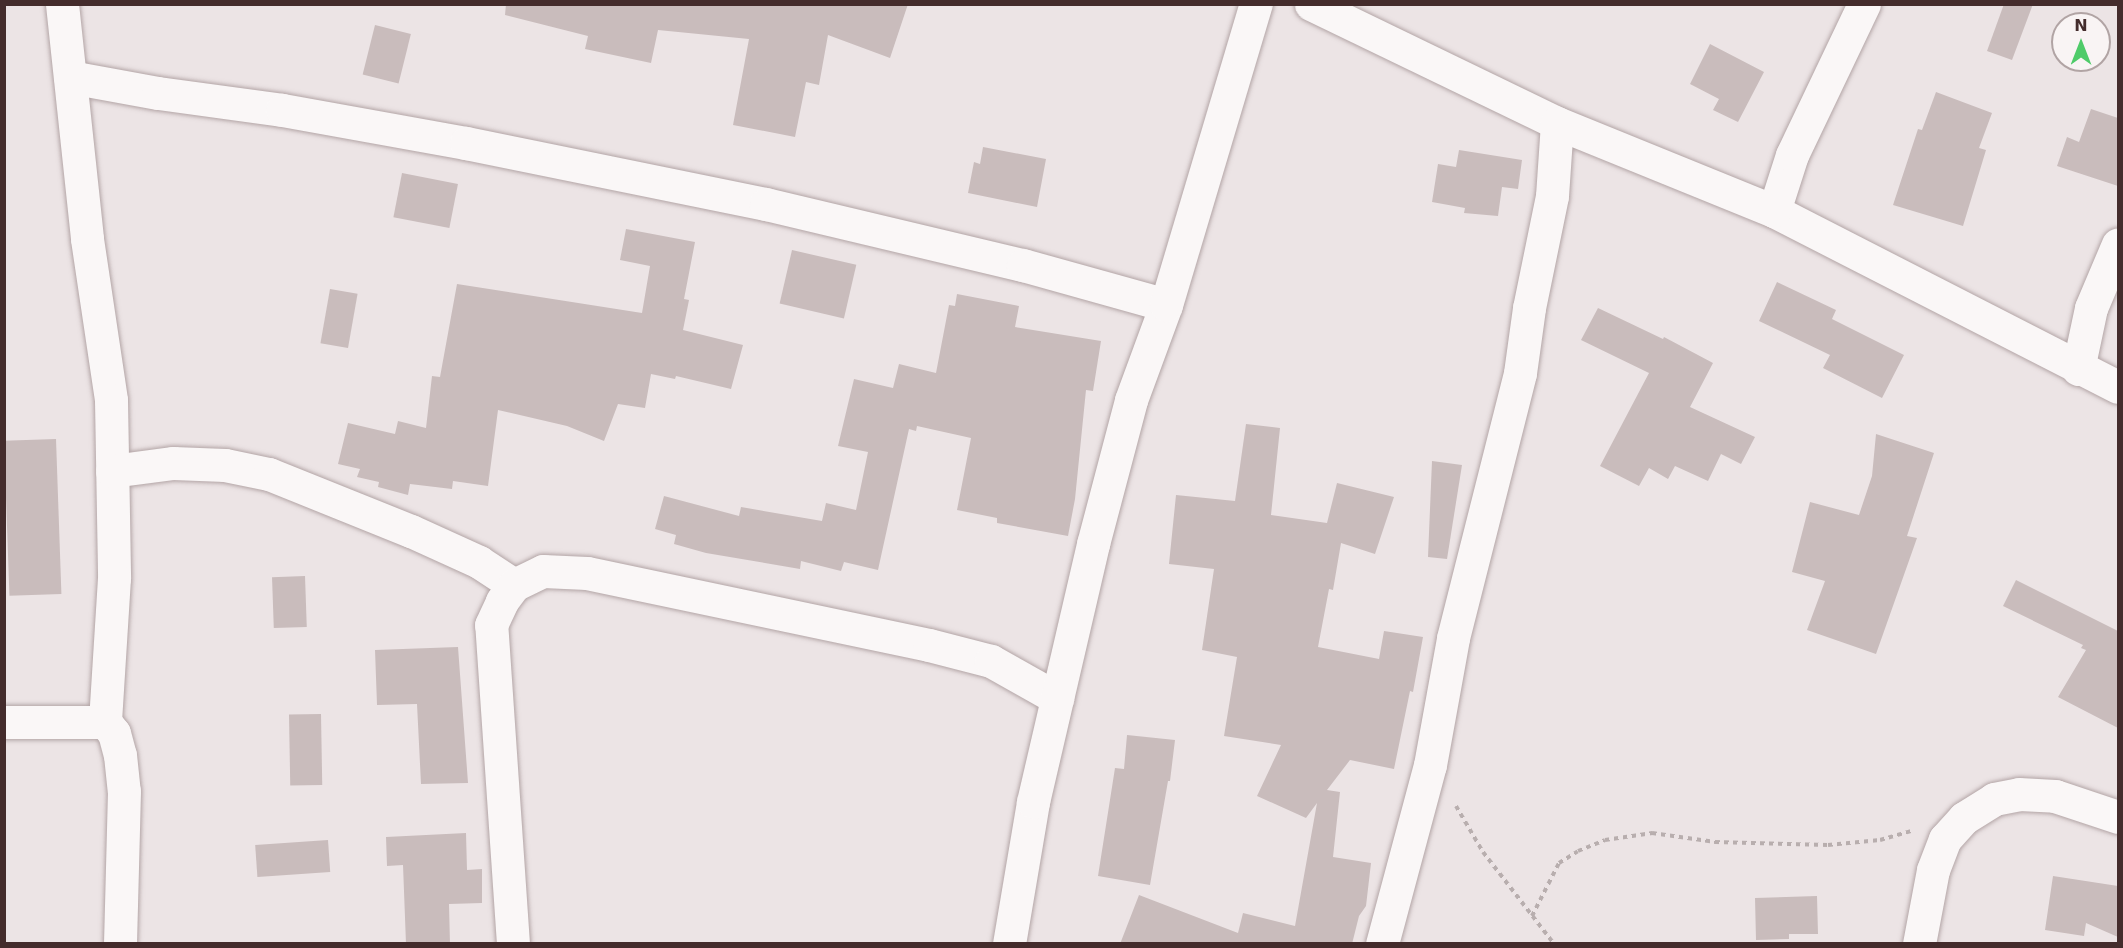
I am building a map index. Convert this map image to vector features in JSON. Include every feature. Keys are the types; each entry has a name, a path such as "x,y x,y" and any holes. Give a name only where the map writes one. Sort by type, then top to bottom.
{"street":[{"path":"62,4 87,239 111,400 114,578 105,722 114,733 120,755 123,791 120,944"},
{"path":"1009,944 1033,802 1056,698 1131,400 1166,305 1256,4"},
{"path":"1311,4 1557,123 1774,211 2078,369 2118,387"},
{"path":"1774,211 1792,155 1864,4"},
{"path":"70,77 158,93 282,110 466,143 766,204 1023,265 1166,305"},
{"path":"1382,944 1430,765 1453,638 1520,373 1529,308 1552,196 1557,123"},
{"path":"2078,369 2091,308 2118,244"},
{"path":"112,471 173,464 225,465 268,474 411,531 479,562 514,585"},
{"path":"513,944 491,625 502,601 514,585 543,571 587,573 821,621 991,661 1056,698"},
{"path":"4,722 105,722"},
{"path":"1919,944 1933,870 1945,839 1964,818 1994,799 2019,794 2055,796 2118,817"}],"path":[{"path":"1430,765 1483,852 1554,944"},
{"path":"1532,916 1559,863 1578,851 1615,838 1652,833 1715,842 1853,843 1880,840 1964,818"}],"building":[{"path":"506,4 908,4 890,58 828,35 819,85 806,82 795,137 733,125 749,39 658,30 651,63 585,49 588,36 505,15"},
{"path":"2004,4 2033,4 2012,60 1987,51"},
{"path":"375,25 411,34 399,83 363,74"},
{"path":"1710,44 1764,72 1738,122 1713,110 1719,99 1690,84"},
{"path":"1936,92 1992,113 1979,148 1986,150 1963,226 1893,205 1918,129 1922,130"},
{"path":"2091,109 2118,118 2118,186 2057,166 2067,137 2079,142"},
{"path":"983,147 1046,159 1037,207 968,193 974,162 980,164"},
{"path":"1459,150 1522,160 1518,189 1502,187 1498,216 1464,213 1465,208 1432,202 1438,164 1456,167"},
{"path":"402,173 458,184 449,228 393,217"},
{"path":"626,229 695,242 684,299 689,300 683,330 743,345 731,389 676,376 675,379 651,374 645,408 618,404 604,441 567,426 498,410 488,486 453,481 452,489 410,484 408,495 378,487 379,482 357,477 360,469 338,464 348,423 395,434 398,421 426,428 432,376 440,377 457,284 642,313 650,266 620,260"},
{"path":"792,250 856,265 844,318 780,304"},
{"path":"1777,282 1836,310 1832,319 1904,355 1882,398 1823,368 1830,355 1759,321"},
{"path":"330,289 358,294 348,348 320,343"},
{"path":"957,294 1019,306 1015,327 1101,341 1093,391 1086,390 1075,499 1068,536 997,523 997,518 957,510 971,438 917,426 916,431 909,429 878,570 844,562 841,571 801,561 800,569 706,553 674,544 676,535 655,529 664,496 739,516 741,507 822,521 826,503 856,510 868,452 838,446 854,379 893,388 899,364 936,373 949,305 955,306"},
{"path":"1598,308 1663,339 1664,337 1713,363 1690,407 1755,437 1741,464 1721,454 1708,481 1675,466 1668,479 1649,468 1639,486 1600,466 1649,373 1581,340"},
{"path":"1246,424 1280,428 1271,515 1327,523 1337,483 1394,497 1375,554 1341,543 1333,590 1329,589 1318,647 1379,659 1384,631 1423,637 1413,692 1410,691 1394,769 1350,760 1327,790 1340,792 1333,857 1371,863 1366,906 1359,916 1352,944 1120,944 1139,895 1238,933 1243,913 1295,926 1317,803 1306,818 1257,796 1281,745 1224,736 1237,657 1202,650 1214,569 1169,564 1176,495 1235,501"},
{"path":"1876,434 1934,453 1907,536 1917,538 1876,654 1807,630 1825,581 1792,572 1810,502 1859,515 1872,476"},
{"path":"56,439 61,594 9,596 4,441"},
{"path":"1432,461 1462,465 1447,559 1428,557"},
{"path":"305,576 307,627 274,628 272,577"},
{"path":"2016,580 2118,631 2118,728 2058,697 2086,650 2081,648 2083,645 2003,606"},
{"path":"458,647 468,783 421,784 417,704 377,705 375,650"},
{"path":"321,714 322,785 290,786 289,715"},
{"path":"1127,735 1175,740 1170,781 1168,781 1150,885 1098,876 1115,768 1124,769"},
{"path":"466,833 467,870 482,869 482,903 449,904 450,944 406,944 403,865 387,866 386,837"},
{"path":"328,840 330,872 257,877 255,845"},
{"path":"2053,876 2118,886 2118,937 2086,923 2084,936 2045,930"},
{"path":"1817,896 1818,934 1789,934 1789,939 1756,940 1755,898"}]}
